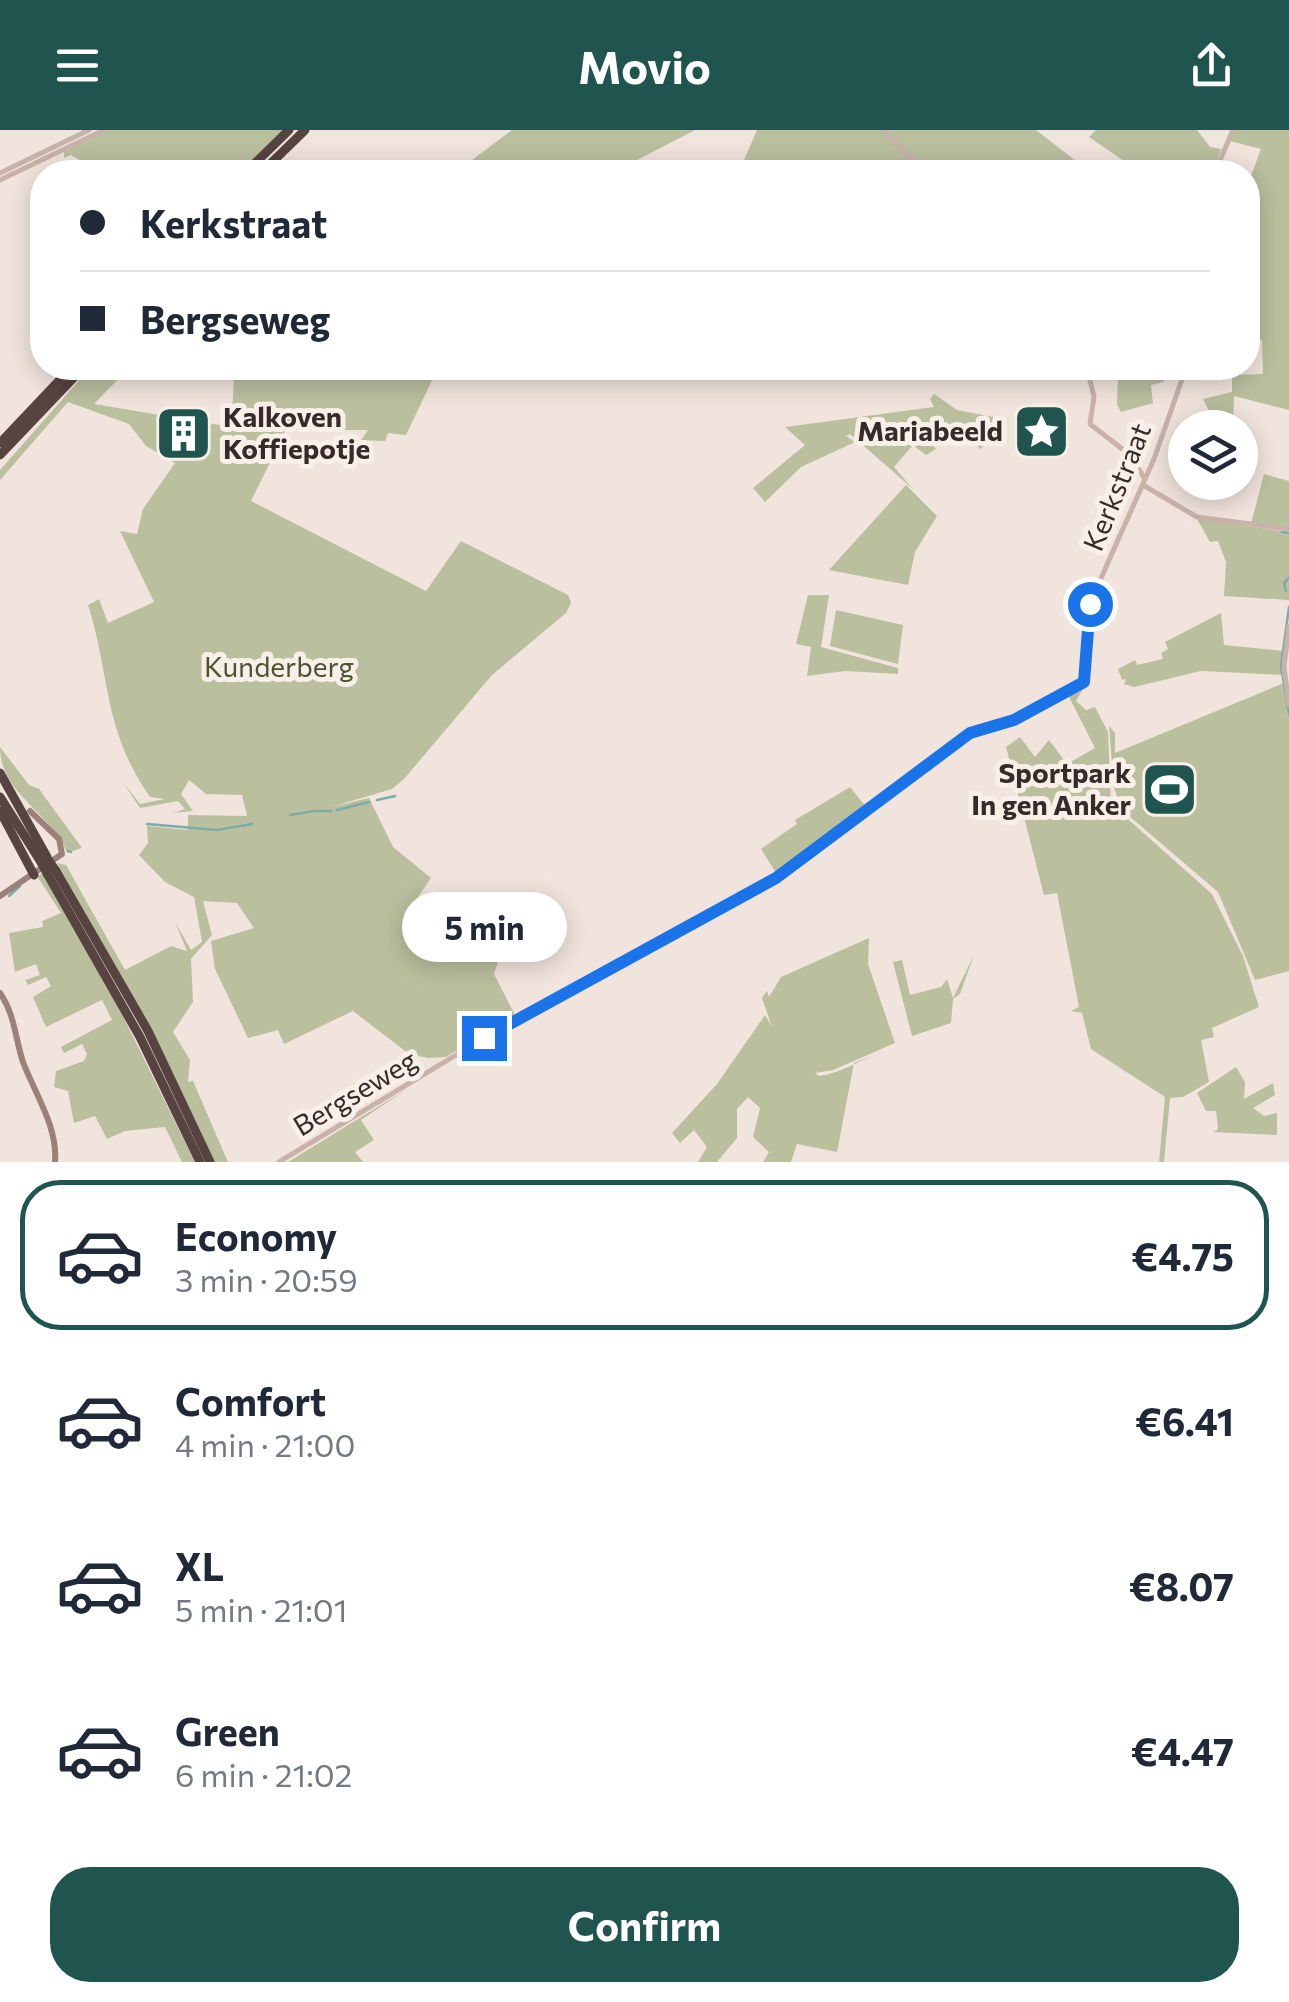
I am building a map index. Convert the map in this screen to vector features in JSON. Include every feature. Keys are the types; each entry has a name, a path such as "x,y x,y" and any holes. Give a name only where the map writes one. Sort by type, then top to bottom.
{"highway":[{"path":"258,160 289,130"},
{"path":"274,160 304,130"},
{"path":"0,443 60,380"},
{"path":"0,456 72,380"},
{"path":"0,465 41,413"},
{"path":"1,777 30,811"},
{"path":"1,777 122,1002 200,1162"},
{"path":"0,797 45,859"},
{"path":"0,811 34,875"},
{"path":"52,873 148,1031 210,1162"}],"main road":[{"path":"1,896 62,854 59,839 30,811"},
{"path":"0,994 12,1014 23,1061 47,1119 55,1162"}],"street":[{"path":"31,160 89,130"},
{"path":"36,160 104,130"},
{"path":"883,130 912,160"},
{"path":"1220,160 1233,130"},
{"path":"0,176 30,160"},
{"path":"0,176 30,163"},
{"path":"1090,380 1090,424 1132,457 1144,482 1194,516 1229,524 1289,529"},
{"name":"Kerkstraat","path":"1084,682 1090,604 1144,482 1182,380"},
{"path":"1289,626 1284,661 1289,705"},
{"name":"Bergseweg","path":"279,1162 512,1021 776,878 976,730 1019,718 1084,682"}],"green space":[{"path":"108,130 284,130 254,160 80,160 71,155 64,158 64,152"},
{"path":"512,130 695,130 637,160 472,160"},
{"path":"757,130 1036,130 1075,160 744,160"},
{"path":"1096,130 1197,130 1210,147 1221,149 1217,160 1123,160 1089,137"},
{"path":"1235,130 1289,130 1289,410 1234,396 1234,410 1208,410 1203,399 1232,392 1232,380 1260,380 1263,374 1260,160 1257,160 1261,149 1230,141"},
{"name":"Kunderberg","path":"79,380 117,380 94,404 231,427 234,380 432,380 406,435 388,433 385,441 361,440 368,430 286,430 251,501 426,591 461,541 568,595 571,603 566,613 492,675 404,779 392,789 331,807 369,798 393,847 431,878 412,906 451,924 499,959 494,974 515,1015 446,1057 409,1054 353,1011 284,1044 278,1030 248,1038 215,969 211,941 254,928 237,903 203,901 212,935 191,959 193,1002 173,1032 190,1060 188,1082 193,1081 228,1162 214,1162 146,1020 57,863 66,865 125,970 171,946 187,951 175,922 191,950 202,942 194,897 165,882 139,855 148,843 147,826 188,830 188,815 247,816 242,795 206,794 189,780 181,794 193,811 173,813 185,809 178,801 140,808 123,782 140,804 165,799 150,797 123,748 88,605 99,599 108,623 154,602 120,531 137,534 143,509 175,463 146,446 129,424 68,402 0,480 0,470"},
{"path":"1118,380 1164,380 1151,385 1153,403 1121,412 1117,404"},
{"path":"934,394 957,410 993,417 993,426 1004,428 980,449 965,429 948,443 929,424 921,432 936,449 926,455 913,445 894,467 913,489 850,434 846,436 855,442 801,467 765,502 753,488 805,445 785,427 934,407 930,399"},
{"path":"1264,474 1289,481 1289,527 1251,524"},
{"path":"906,485 937,516 915,552 908,585 829,570"},
{"path":"1197,519 1289,532 1289,600 1224,596 1226,562 1218,541 1210,542"},
{"path":"808,595 829,595 821,647 898,668 898,674 845,671 807,676 811,647 796,644"},
{"path":"836,610 903,625 898,664 830,646"},
{"path":"1221,613 1224,645 1284,651 1283,675 1201,671 1134,687 1124,684 1126,679 1122,680 1118,669 1135,660 1137,665 1163,659 1161,653 1168,649 1165,642"},
{"path":"1284,683 1289,710 1289,971 1255,980 1218,892 1121,809 1114,787 1109,726 1115,733 1115,753"},
{"path":"1084,687 1076,701 1086,710 1095,707 1108,732 1111,804 1212,894 1243,956 1259,1007 1212,1028 1214,1037 1201,1040 1209,1082 1183,1097 1170,1098 1164,1162 1159,1162 1165,1097 1091,1049 1082,1013 1071,1011 1079,1007 1057,893 1044,895 1006,747 1020,737 1035,757 1049,740 1067,764 1095,748 1067,693"},
{"path":"0,747 29,785 39,789 82,848 67,853 51,826 8,778"},
{"path":"850,787 866,807 776,873 761,849 797,824 795,820"},
{"path":"43,873 95,960 195,1162 182,1162 165,1127 125,1131 107,1139 95,1116 74,1123 68,1091 54,1087 56,1071 84,1061 87,1054 82,1044 64,1053 61,1047 112,1020 102,1000 46,1027 33,997 51,986 46,977 28,985 25,980 40,975 36,964 15,972 9,933 43,927 42,921 61,913 37,876"},
{"path":"869,938 868,964 895,1043 833,1070 815,1073 819,1076 854,1064 837,1152 797,1144 791,1162 763,1162 769,1152 753,1137 760,1108 748,1097 737,1109 737,1138 717,1162 698,1162 707,1147 694,1130 680,1143 672,1133 717,1084 765,1015 772,1027 762,998 767,991 769,997 781,977"},
{"path":"974,955 960,994 953,999 951,1023 912,1036 893,962 902,960 910,995 941,987 947,979 953,998"},
{"path":"1236,1067 1245,1082 1244,1099 1273,1083 1275,1095 1253,1108 1264,1116 1277,1113 1277,1135 1213,1132 1218,1129 1216,1111 1206,1111 1197,1093"},
{"path":"407,1089 361,1120 374,1140 355,1152 363,1162 288,1162"}],"waterway":[{"path":"1282,532 1289,533"},
{"path":"1286,591 1284,583 1289,578"},
{"path":"1289,607 1281,666 1289,714"},
{"path":"377,800 395,796"},
{"path":"337,810 369,802"},
{"path":"290,815 315,811"},
{"path":"317,811 331,811"},
{"path":"147,824 217,830 252,824"},
{"path":"9,896 20,886"}],"place":[{"name":"Mariabeeld","path":"1042,431"},
{"name":"Kalkoven Koffiepotje","path":"184,433"},
{"name":"Sportpark In gen Anker","path":"1170,789"}],"route":[{"path":"484,1038 776,878 970,733 1014,720 1084,682 1090,604"}]}
